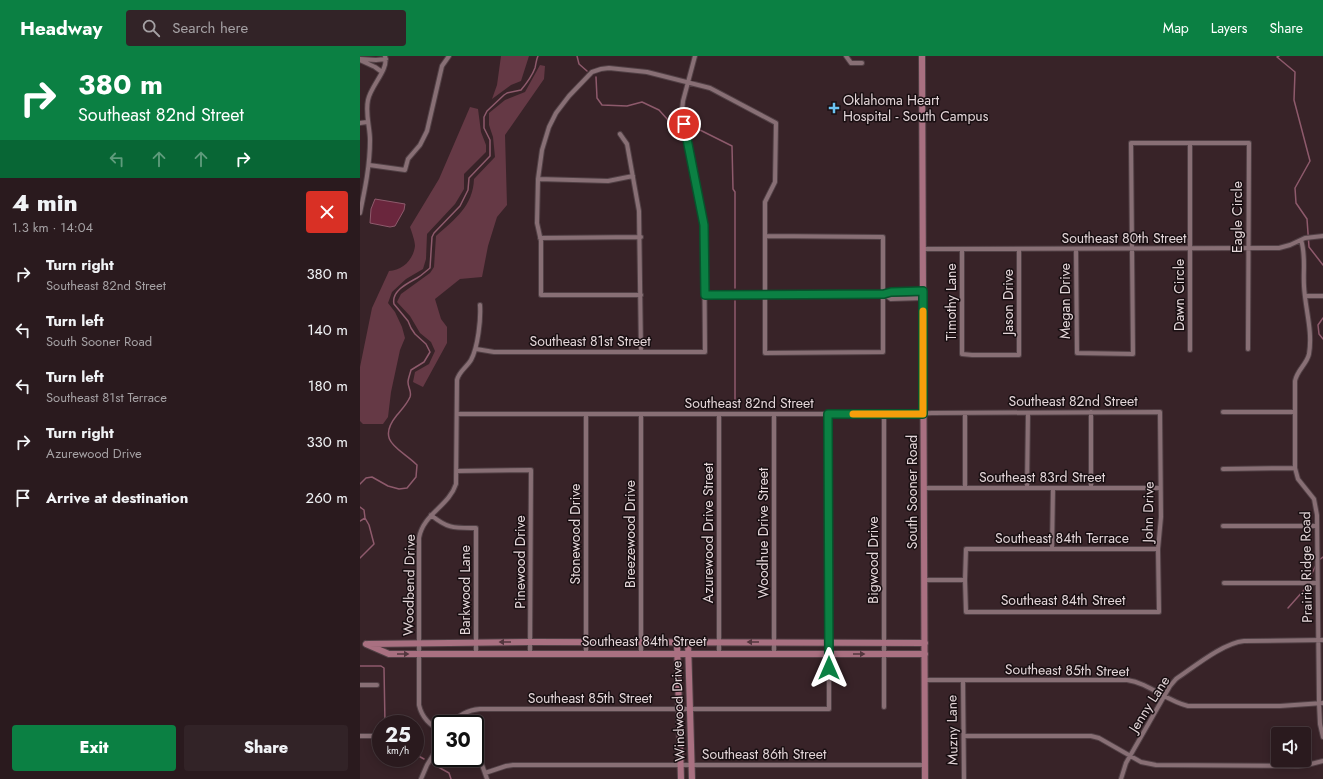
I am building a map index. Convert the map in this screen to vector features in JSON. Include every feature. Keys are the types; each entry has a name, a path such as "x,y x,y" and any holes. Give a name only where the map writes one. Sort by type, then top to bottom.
{"street":[{"path":"369,165 406,170 408,159 420,144 427,131 442,66 449,56"},
{"path":"695,56 683,101 682,111 704,225 705,295 884,294 891,292 923,291"},
{"path":"846,56 851,63 862,63"},
{"path":"360,60 386,58 386,65 372,88 368,100 367,122 370,140 369,165 360,213"},
{"name":"South Sooner Road","path":"923,58 925,779"},
{"path":"360,60 382,72"},
{"path":"372,66 374,60"},
{"path":"641,295 541,295 542,247 536,223 538,179 542,150 549,127 562,105 588,75 597,70 609,68 647,72 716,90 776,123 775,182 765,202 765,236 765,295 765,352 883,352 883,237 765,236"},
{"path":"360,123 367,122"},
{"path":"620,134 627,144 640,211 641,352"},
{"path":"1133,249 1131,143 1190,144"},
{"name":"Eagle Circle","path":"1190,144 1249,143 1248,349"},
{"name":"Dawn Circle","path":"1190,144 1190,350"},
{"path":"538,179 608,181 633,176"},
{"name":"Southeast 80th Street","path":"923,249 1279,248 1303,239 1323,236"},
{"path":"540,238 641,237"},
{"name":"Prairie Ridge Road","path":"1303,239 1305,296 1309,318 1309,354 1303,367 1296,375 1295,468 1298,479 1314,499 1317,516 1317,583 1321,640 1320,724 1323,737"},
{"name":"Timothy Lane","path":"962,249 962,354"},
{"name":"Jason Drive","path":"962,354 1019,354 1019,249"},
{"name":"Megan Drive","path":"1076,249 1077,353 1133,354 1133,249"},
{"path":"884,294 891,299 923,298"},
{"name":"Southeast 81st Street","path":"476,349 494,352 705,352 705,295"},
{"path":"1305,296 1323,296"},
{"name":"Woodbend Drive","path":"432,724 426,720 420,710 419,701 419,538 424,523 453,492 456,484 458,376 470,362 476,349 481,318 480,305"},
{"path":"1091,412 1091,488"},
{"name":"Southeast 82nd Street","path":"457,414 923,414 1160,412"},
{"name":"John Drive","path":"1159,612 1158,549 1161,517 1160,412"},
{"path":"1223,412 1295,412"},
{"path":"965,413 965,488"},
{"path":"1027,488 1028,413"},
{"name":"Stonewood Drive","path":"586,414 586,653"},
{"name":"Breezewood Drive","path":"641,414 641,654"},
{"name":"Azurewood Drive Street","path":"719,414 719,653"},
{"name":"Woodhue Drive Street","path":"774,414 774,653"},
{"path":"828,414 828,654"},
{"name":"Bigwood Drive","path":"884,414 884,707"},
{"path":"1223,469 1295,468"},
{"name":"Pinewood Drive","path":"457,471 531,470 530,653"},
{"name":"Southeast 83rd Street","path":"924,488 1160,488"},
{"path":"1052,549 1053,488"},
{"name":"Barkwood Lane","path":"431,515 446,526 456,528 476,528 476,653"},
{"path":"1223,526 1317,526"},
{"name":"Southeast 84th Terrace","path":"965,580 966,549 1158,549"},
{"path":"924,580 965,580"},
{"name":"Southeast 84th Street","path":"965,580 966,612 1159,612"},
{"path":"1224,583 1317,583"},
{"name":"Jenny Lane","path":"1121,779 1126,762 1164,696 1176,679 1234,642 1321,640"},
{"name":"Southeast 84th Street","path":"363,644 476,642 924,643"},
{"name":"Windwood Drive","path":"677,642 681,779"},
{"name":"Windwood Drive","path":"688,642 692,779"},
{"name":"Southeast 84th Street","path":"363,644 389,654 925,654"},
{"name":"Southeast 85th Street","path":"460,715 468,710 476,709 829,709 828,654"},
{"name":"Southeast 85th Street","path":"924,680 1127,680 1139,683 1183,705 1280,706 1321,703"},
{"name":"Muzny Lane","path":"962,680 964,779"},
{"path":"360,685 377,685"},
{"path":"360,736 372,736"},
{"path":"964,736 1091,736 1099,738 1141,762 1164,766 1298,766 1323,761"},
{"path":"421,779 432,757"},
{"name":"Southeast 86th Street","path":"485,774 513,765 925,765"},
{"path":"482,767 487,779"}],"shaded area":[{"path":"501,56 529,56 521,81 511,85 492,99 497,85"},
{"path":"540,65 545,66 544,79 505,135 507,205 497,217 488,246 482,277 460,279 435,299 441,319 447,327 447,343 423,387 413,382 415,372 429,364 435,351 431,342 420,333 410,316 397,302 401,294 430,273 434,267 436,236 462,211 467,204 473,189 474,179 495,157 493,137 489,125 489,113 505,100 525,92"},
{"path":"470,107 478,109 481,132 486,145 486,152 464,174 464,189 455,204 427,234 426,259 423,269 406,279 392,292 388,303 395,312 405,338 400,350 391,392 388,417 383,424 363,424 360,421 360,367 372,308 389,271 402,267 412,256 415,246 410,227 439,179"},
{"path":"375,199 405,204 404,210 395,226 390,227 370,223 371,209"}],"waterway":[{"path":"360,484 366,478 372,477 388,486 399,489 407,488 416,477 417,465 392,444 388,432 391,424 410,397 411,393 408,382 411,370 424,362 430,352 426,344 415,334 408,321 394,304 395,295 401,288 430,268 432,237 434,233 460,206 468,190 469,178 490,156 490,140 484,128 484,117 487,111 507,93 521,90 534,71 538,56"},
{"path":"577,56 579,64 587,71"},
{"path":"1279,56 1277,57 1295,72 1294,100 1310,161 1295,188 1296,203 1307,219 1309,247 1323,265"},
{"path":"596,77 597,98 602,105 627,106 642,102 659,110 677,130"},
{"path":"694,127 732,146 733,189 735,192 735,288"},
{"path":"735,301 735,403"},
{"path":"1323,318 1318,325 1319,334 1323,339"},
{"path":"360,507 364,510 365,518 360,521"},
{"path":"360,558 374,544 369,525 365,518"},
{"path":"1319,560 1323,557"},
{"path":"1288,608 1304,590 1316,565"},
{"path":"360,666 381,666 384,668 385,715"},
{"path":"438,767 449,773 451,779"}],"slow traffic":[{"path":"853,414 923,414 923,311"}],"place":[{"name":"Oklahoma Heart Hospital - South Campus","path":"834,108"}],"route":[{"path":"684,124 704,225 705,295 884,294 891,292 923,291 923,414 828,414 829,668"}]}
